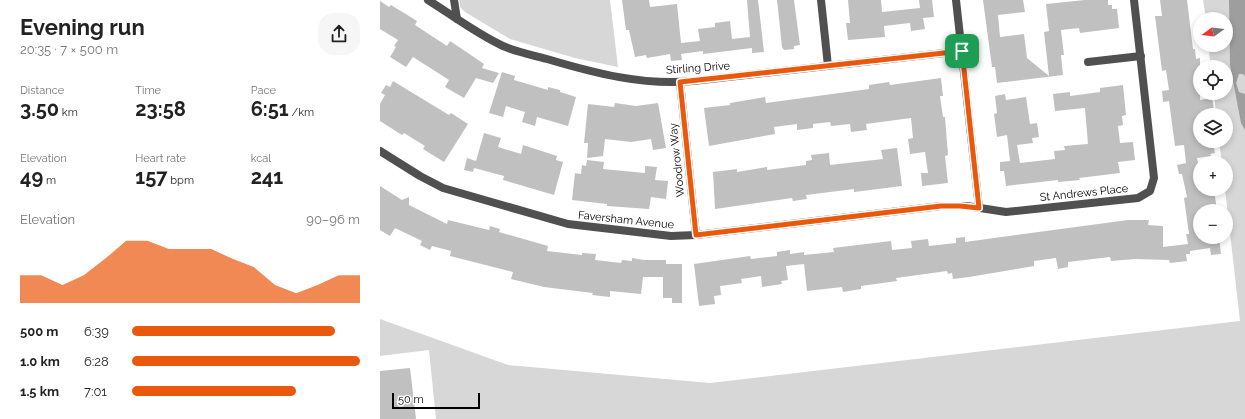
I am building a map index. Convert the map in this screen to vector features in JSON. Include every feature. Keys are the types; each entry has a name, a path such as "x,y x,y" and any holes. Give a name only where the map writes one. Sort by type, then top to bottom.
{"street":[{"name":"Stirling Drive","path":"428,0 457,19 507,47 576,68 615,77 680,82 962,51"},
{"path":"454,0 457,19"},
{"path":"821,0 828,66"},
{"path":"956,0 979,208"},
{"name":"St Andrews Place","path":"979,208 997,212 1012,212 1137,198 1148,193 1153,186 1154,175 1134,0"},
{"path":"1088,62 1141,56"},
{"name":"Woodrow Way","path":"680,82 696,235"},
{"name":"Faversham Avenue","path":"380,151 420,176 443,188 568,224 671,236 696,235 941,206 979,208"}],"shaded area":[{"path":"459,0 610,0 618,67 575,58 510,39 465,12 460,7"},
{"path":"1203,0 1245,0 1245,419 436,419 429,350 380,356 380,319 508,365 710,383 1240,321 1231,244 1233,244 1233,204 1227,204 1226,196 1233,196 1233,156 1221,156 1220,148 1233,148 1233,108 1215,108 1215,100 1233,100 1233,60 1210,60 1209,52 1233,52 1233,12 1205,12"},
{"path":"1229,0 1245,0 1245,76 1243,74 1239,74 1236,83 1239,92 1245,94 1245,130 1241,123 1233,81 1233,60 1230,60 1230,52 1233,52 1233,12 1229,12"}],"building":[{"path":"622,0 649,0 650,7 677,4 681,43 700,41 698,29 715,27 715,23 730,21 732,39 750,37 747,0 758,0 764,52 752,53 752,48 703,54 703,51 681,54 682,60 671,61 670,54 647,58 646,55 635,57 629,30 626,30"},
{"path":"777,0 794,0 800,45 794,46 794,49 784,50 782,47"},
{"path":"848,0 881,0 882,12 920,8 919,0 932,0 934,17 923,18 925,29 911,31 910,23 884,26 885,37 848,40 846,23 850,23"},
{"path":"983,0 1023,0 1025,12 998,15 1000,37 1024,34 1027,58 1049,76 1044,32 1049,31 1046,4 1085,0 1108,0 1108,5 1112,5 1112,9 1117,9 1119,28 1080,33 1079,28 1061,30 1064,55 1061,55 1063,75 997,83 995,67 992,67"},
{"path":"1160,0 1187,0 1193,52 1195,52 1196,59 1200,58 1200,60 1193,60 1193,100 1212,100 1214,108 1193,108 1193,148 1214,148 1215,153 1210,154 1211,156 1193,156 1193,196 1215,196 1216,204 1193,204 1193,244 1220,244 1221,254 1211,255 1210,248 1190,251 1190,254 1186,254 1187,261 1170,263 1169,260 1135,259 1111,261 1110,257 1068,262 1068,267 1058,269 1056,258 1034,261 1034,266 953,279 952,273 948,274 947,271 896,278 897,281 861,286 861,289 843,292 842,287 807,291 804,264 786,266 788,280 781,281 782,284 762,287 761,276 741,279 742,283 720,286 721,295 714,296 715,304 699,306 694,264 750,256 751,259 777,256 777,252 790,250 790,254 804,252 804,255 834,252 833,248 891,241 892,250 912,248 911,241 928,239 929,246 956,243 956,238 965,237 965,242 1128,220 1149,220 1148,225 1163,226 1163,247 1188,244 1186,234 1189,234 1184,198 1187,197 1182,174 1179,174 1177,165 1186,163 1184,145 1175,146 1169,101 1163,102 1162,91 1169,90 1166,70 1162,71 1155,16 1162,16"},
{"path":"380,1 389,7 391,5 417,21 415,25 447,46 450,41 484,64 482,68 499,73 493,83 476,78 464,98 445,87 449,80 413,57 406,67 390,57 398,40 380,29"},
{"path":"502,72 515,76 514,80 548,90 548,87 560,90 560,92 576,97 568,126 537,117 535,126 522,122 525,112 506,106 503,117 489,113"},
{"path":"941,78 943,96 940,96 943,117 945,117 948,155 945,156 948,183 922,186 921,173 928,173 925,152 910,154 908,139 913,138 911,118 866,124 867,130 851,132 850,124 831,126 830,122 813,124 813,128 797,130 797,124 774,127 775,134 709,146 704,108 730,105 730,103 765,97 766,103 869,89 869,85 889,82 890,85"},
{"path":"393,81 449,115 451,113 468,124 444,162 423,149 425,146 404,133 402,135 380,121 380,104 385,95 381,93 386,85 390,87"},
{"path":"1123,85 1126,115 1122,116 1123,125 1118,126 1120,143 1133,142 1135,160 1118,162 1120,173 1079,178 1080,180 1058,182 1058,180 1006,186 1004,171 1000,171 1000,162 1010,161 1007,135 997,137 994,114 997,113 995,96 1005,94 1006,100 1026,97 1030,124 1037,123 1039,137 1032,138 1033,143 1017,145 1020,163 1055,159 1054,151 1065,150 1064,146 1088,144 1085,108 1055,111 1053,94 1070,92 1070,96 1100,92 1100,88"},
{"path":"615,103 636,106 658,103 666,148 653,150 651,139 631,142 605,139 603,156 587,158 588,143 584,143 588,104 614,107"},
{"path":"484,133 501,138 498,147 521,154 523,145 557,156 556,160 563,162 554,195 503,180 504,176 474,168 473,172 464,170 467,158 476,161"},
{"path":"897,148 902,186 854,192 854,189 806,195 807,199 793,201 792,198 715,209 713,172 737,169 737,172 767,167 767,170 806,165 806,161 812,160 811,155 829,153 830,165 883,159 881,150"},
{"path":"587,160 604,162 603,169 645,173 645,166 657,167 655,180 668,181 666,199 651,197 649,209 607,206 607,204 572,200 575,173 581,174 582,165 586,166"},
{"path":"380,186 402,200 409,197 409,205 447,224 448,220 489,230 490,226 500,229 499,232 548,246 547,251 582,255 582,253 596,254 595,260 621,263 622,260 632,261 632,258 644,260 666,260 666,264 682,264 682,303 672,303 672,298 663,298 663,277 643,277 641,294 610,291 610,297 592,295 593,293 544,287 511,279 513,272 450,256 451,251 432,246 430,250 420,245 422,241 395,228 390,236 380,230"},
{"path":"410,368 416,419 380,419 380,371"}],"route":[{"path":"962,51 979,208 941,206 696,235 680,82 746,76 962,51"}]}
